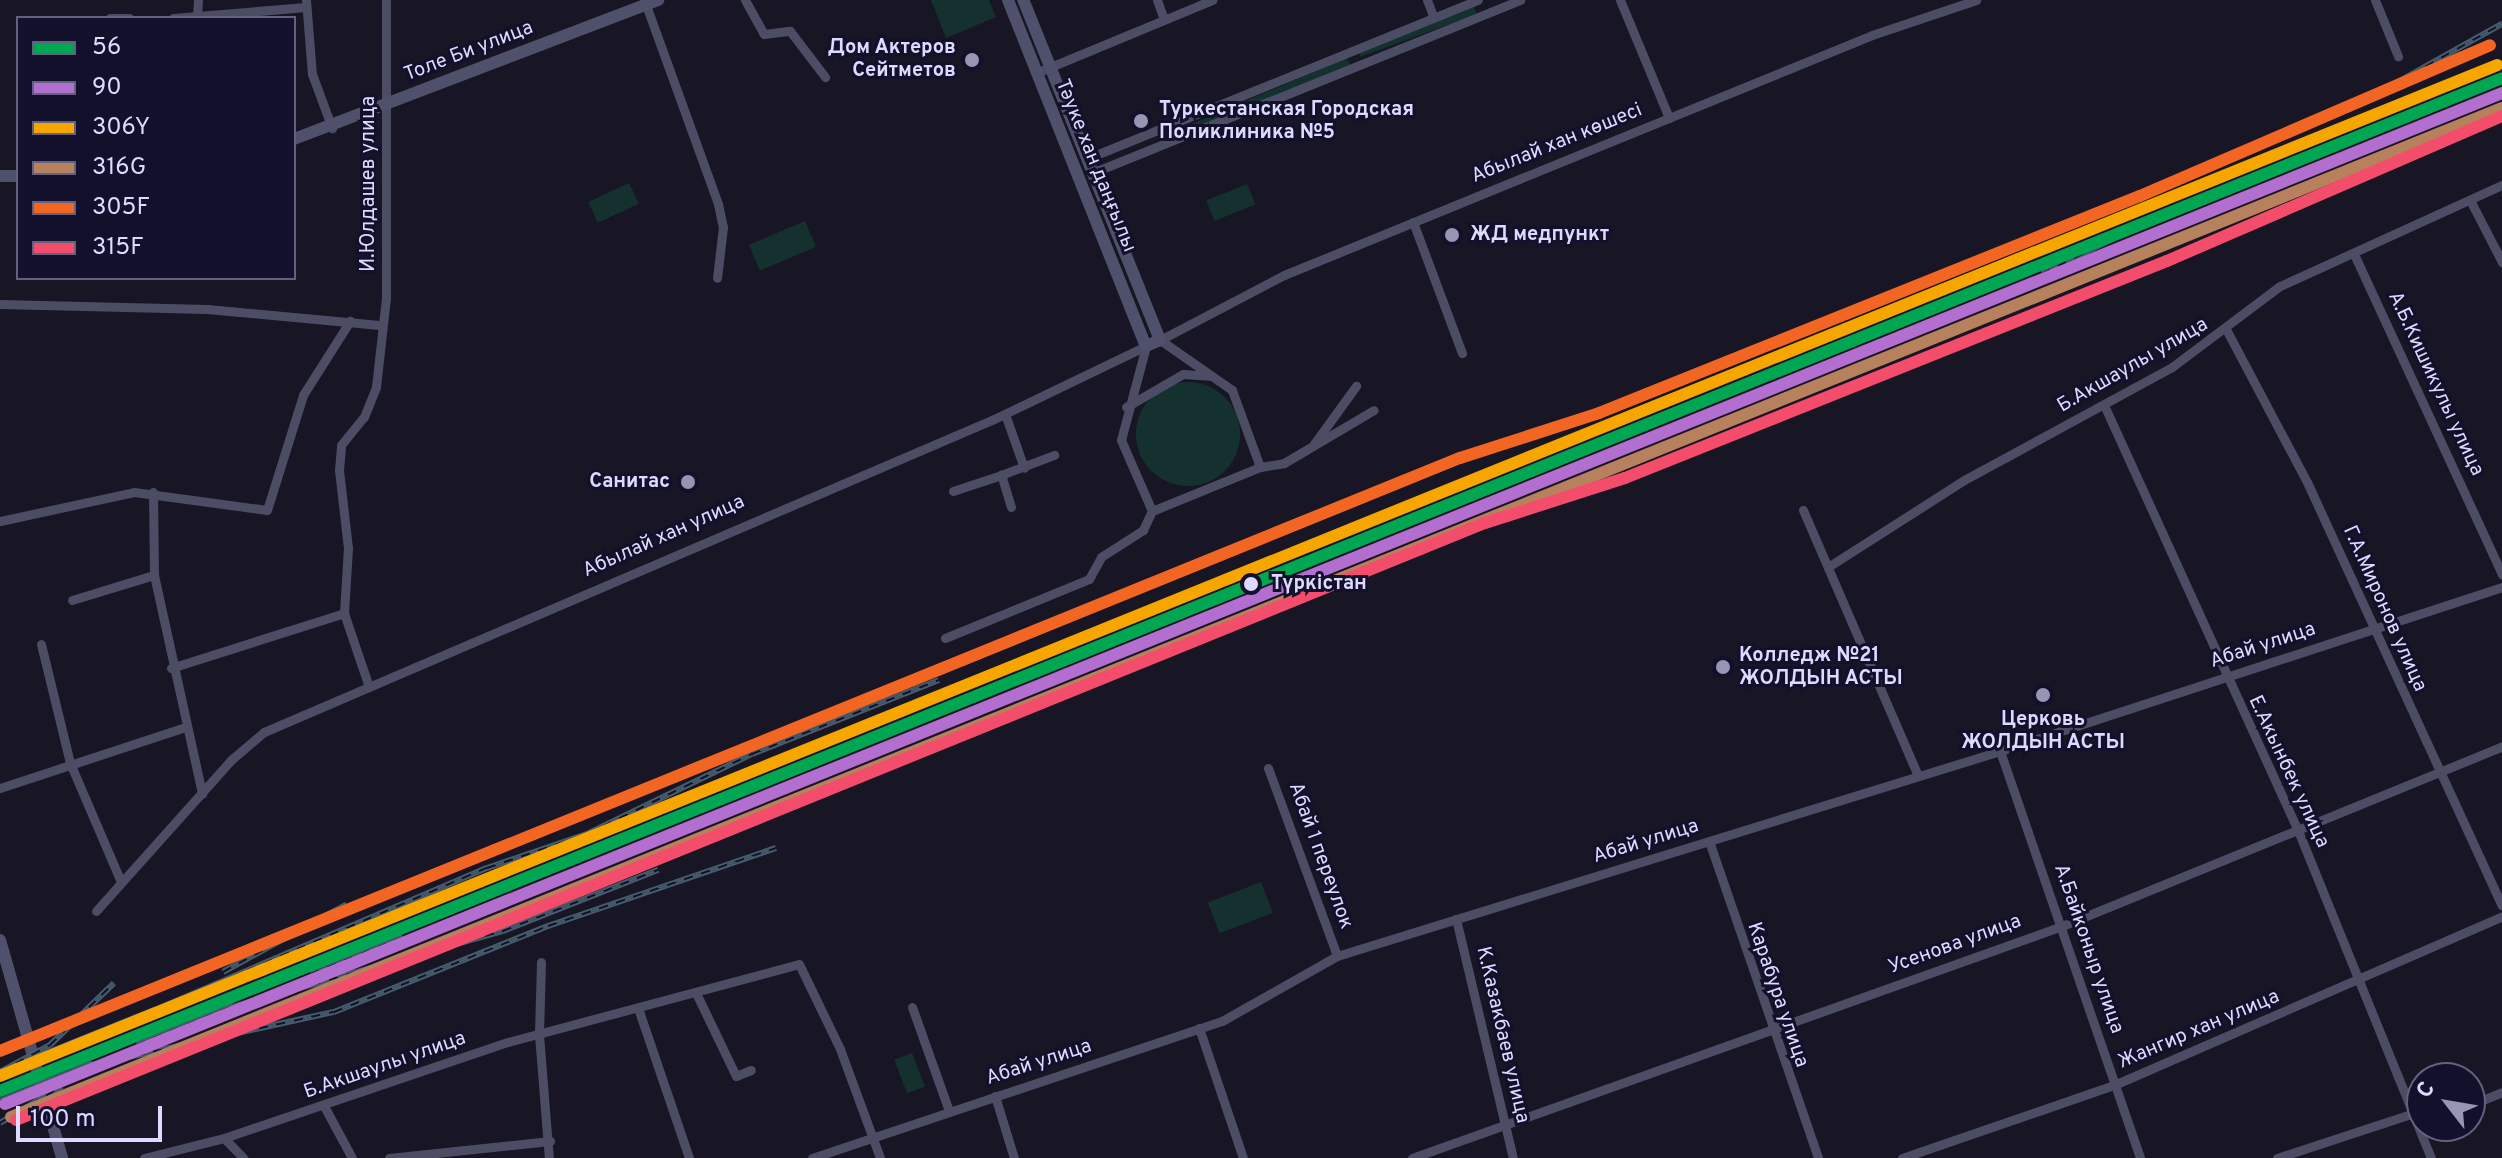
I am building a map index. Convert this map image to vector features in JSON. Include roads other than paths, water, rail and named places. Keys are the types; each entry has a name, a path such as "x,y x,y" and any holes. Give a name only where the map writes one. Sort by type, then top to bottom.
{"street":[{"name":"И.Юлдашев улица","path":"369,687 344,613 348,548 341,445 376,387 379,325 390,256 386,0"},
{"path":"745,0 764,34 790,31 825,77"},
{"name":"Тәуке хан даңғылы","path":"1008,0 1146,346"},
{"name":"Тәуке хан даңғылы","path":"1023,0 1160,340"},
{"path":"1157,0 1164,19"},
{"path":"1036,73 1212,0"},
{"path":"1427,0 1434,18"},
{"path":"1086,159 1478,0"},
{"path":"1092,173 1520,0"},
{"path":"1620,0 1669,118"},
{"name":"Абылай хан көшесі","path":"1160,340 1284,275 1669,118 1976,0"},
{"path":"2375,0 2398,56"},
{"path":"652,2 718,204 723,227 717,278"},
{"name":"Толе Би улица","path":"296,138 332,128 652,2"},
{"path":"205,16 306,4 312,74 332,128"},
{"name":"Б.Акшаулы улица","path":"1828,567 1964,480 2104,405 2227,331 2280,286 2471,202 2502,185"},
{"path":"2471,202 2502,262"},
{"path":"1413,222 1462,353"},
{"name":"А.Б.Кишикулы улица","path":"2354,254 2502,574"},
{"path":"0,304 207,309 379,325"},
{"path":"0,521 153,492 267,510 303,395 350,321"},
{"name":"Г.А.Миронов улица","path":"2227,331 2307,482 2371,630 2502,905"},
{"path":"1160,340 1221,380 1249,425 1260,467"},
{"name":"Абылай хан улица","path":"96,911 202,794 264,732 1005,414 1160,340"},
{"path":"1146,346 1126,407 1121,440 1152,511"},
{"path":"1126,407 1146,390 1183,374 1221,380"},
{"path":"1312,447 1356,386"},
{"name":"Е.Акынбек улица","path":"2104,405 2224,678 2297,828 2406,1101"},
{"path":"945,638 1089,579 1107,551 1143,530 1152,511 1312,447 1374,410"},
{"path":"1005,414 1024,468"},
{"path":"953,491 1054,455"},
{"path":"1001,475 1011,507"},
{"path":"153,492 154,575 171,668 202,794"},
{"path":"1803,510 1918,776"},
{"path":"72,600 154,575"},
{"name":"Абай улица","path":"812,1158 1199,1028 1337,956 2000,751 2502,587"},
{"path":"171,668 344,613"},
{"path":"41,644 70,763 121,882"},
{"path":"0,788 186,727"},
{"name":"Усенова улица","path":"1412,1158 2062,926 2502,746"},
{"name":"А.Байконыр улица","path":"2000,751 2140,1158"},
{"name":"Абай 1 переулок","path":"1268,768 1337,956"},
{"name":"Карабура улица","path":"1709,841 1769,1030 1818,1158"},
{"name":"Жангир хан улица","path":"1902,1158 2114,1085 2502,916"},
{"name":"К.Казакбаев улица","path":"1456,919 1503,1127 1513,1158"},
{"path":"0,940 31,1036 62,1158"},
{"path":"541,962 539,1035 549,1158"},
{"name":"Б.Акшаулы улица","path":"144,1158 224,1138 539,1035 639,1011 799,964 875,1136"},
{"path":"696,993 736,1076 751,1070"},
{"path":"912,1007 949,1111"},
{"path":"639,1011 689,1158"},
{"path":"1199,1028 1243,1158"},
{"path":"995,1096 1014,1158"},
{"path":"324,1106 352,1158"},
{"path":"2277,1158 2406,1116"},
{"path":"875,1136 880,1158"},
{"path":"224,1138 243,1158"},
{"path":"389,1158 550,1141"}],"railway":[{"path":"2394,84 2502,24"},
{"path":"2042,274 2124,233"},
{"path":"148,1013 487,868 587,834 752,754 939,680"},
{"path":"83,1067 334,1012 548,926 776,848"},
{"path":"225,1009 503,931 658,870"},
{"path":"223,972 347,904"},
{"path":"311,974 403,937"},
{"path":"0,1072 50,1045 114,983"},
{"path":"137,1045 233,1006"},
{"path":"12,1067 156,1009"},
{"path":"0,1101 93,1063"},
{"path":"0,1123 62,1086"}],"place":[{"name":"Дом Актеров Сейтметов","path":"972,60"},
{"name":"Туркестанская Городская Поликлиника №5","path":"1141,121"},
{"name":"ЖД медпункт","path":"1452,235"},
{"name":"Санитас","path":"688,482"},
{"name":"Түркістан","path":"1251,584"},
{"name":"Колледж №21 ЖОЛДЫН АСТЫ","path":"1723,667"},
{"name":"Церковь ЖОЛДЫН АСТЫ","path":"2043,695"}]}
